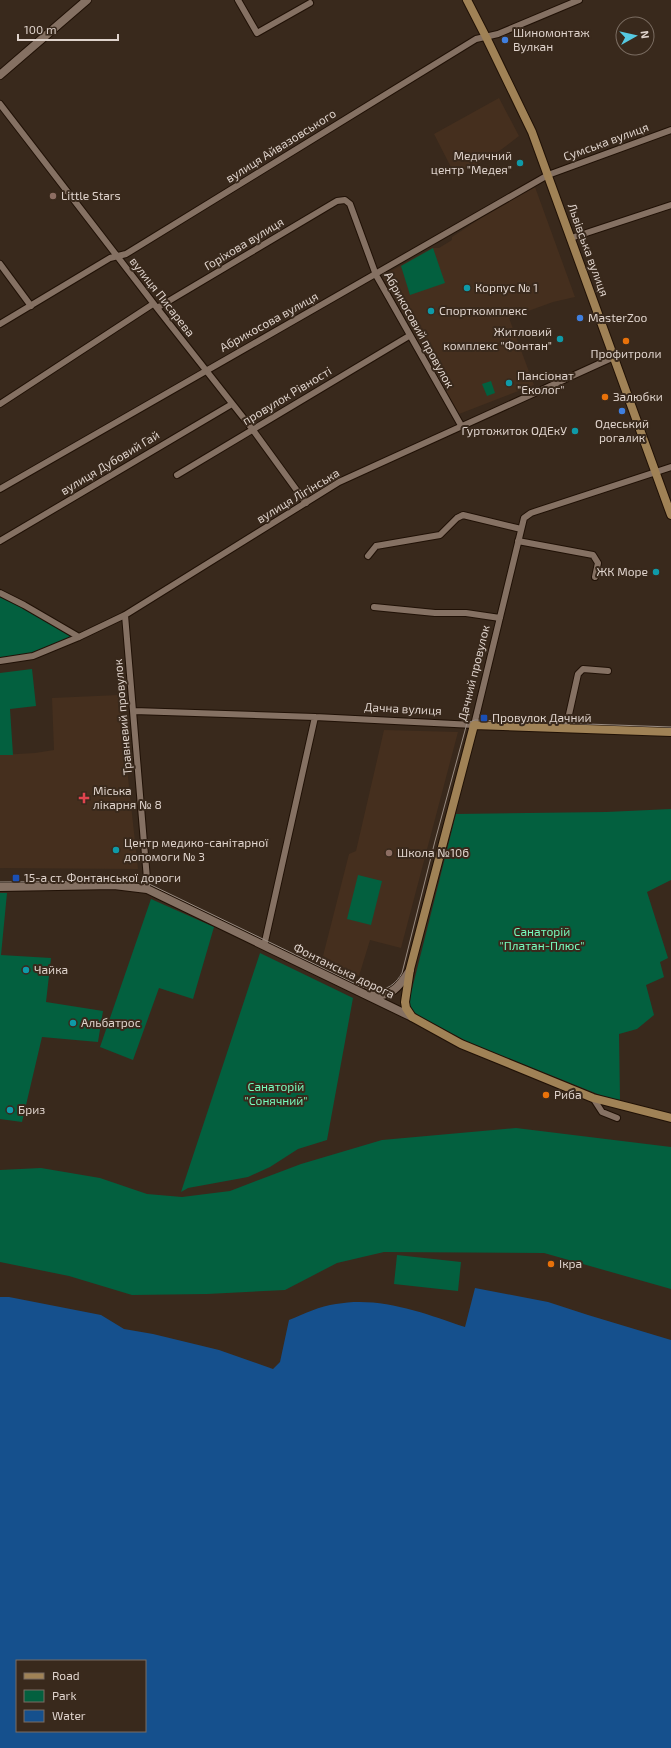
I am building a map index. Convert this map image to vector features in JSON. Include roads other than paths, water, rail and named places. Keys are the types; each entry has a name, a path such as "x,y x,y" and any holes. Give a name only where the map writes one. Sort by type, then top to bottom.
{"main road":[{"name":"Львівська вулиця","path":"467,0 532,132 671,515"},
{"name":"Дачна вулиця","path":"474,724 671,732"},
{"name":"Дачний провулок","path":"412,1017 408,1013 405,1002 410,968 474,724"},
{"name":"Фонтанська дорога","path":"412,1017 461,1044 593,1098 671,1118"}],"street":[{"path":"0,75 87,0"},
{"path":"238,0 257,33 310,3"},
{"name":"вулиця Айвазовського","path":"0,324 110,258 126,254 476,39 486,37 579,0"},
{"name":"вулиця Писарева","path":"0,104 252,430 306,504"},
{"name":"Сумська вулиця","path":"548,176 671,130"},
{"name":"Абрикосова вулиця","path":"0,489 548,176"},
{"name":"Абрикосовий провулок","path":"343,200 350,204 376,275 409,336 462,427"},
{"name":"Горіхова вулиця","path":"0,404 155,306 330,205 343,200"},
{"path":"571,238 671,205"},
{"path":"0,264 31,306"},
{"name":"провулок Рівності","path":"177,475 409,336"},
{"name":"вулиця Лігінська","path":"0,661 33,656 79,637 125,615 306,504 339,482 614,357"},
{"name":"вулиця Дубовий Гай","path":"0,541 232,404"},
{"name":"Дачний провулок","path":"474,724 524,518 528,514 671,467"},
{"path":"368,556 376,546 440,535 456,518 463,515 521,529"},
{"path":"518,541 593,555 598,563 595,577"},
{"path":"0,593 79,637"},
{"path":"374,607 435,613 472,614 500,618"},
{"name":"Травневий провулок","path":"125,615 148,879 147,888"},
{"path":"566,728 578,674 583,669 608,671"},
{"name":"Дачна вулиця","path":"134,712 315,717 474,724"},
{"path":"264,946 315,717"},
{"name":"Фонтанська дорога","path":"0,887 114,885 147,888 412,1017"},
{"name":"Дачний провулок","path":"364,994 376,996 389,993 401,984 410,968"},
{"path":"593,1098 602,1112 617,1118"}],"water":[{"path":"475,1288 548,1302 671,1340 671,1748 0,1748 0,1297 9,1297 101,1315 124,1329 153,1334 219,1350 273,1369 280,1362 289,1320 324,1306 352,1302 369,1302 402,1307 465,1327"}],"tram line":[{"path":"0,882 122,881 147,883 358,985 377,990 383,989 393,984 402,973 435,841 467,723 475,720 671,727"}],"place":[{"name":"Шиномонтаж Вулкан","path":"505,40"},
{"name":"Медичний центр \"Медея\"","path":"520,163"},
{"name":"Little Stars","path":"53,196"},
{"name":"Корпус № 1","path":"467,288"},
{"name":"Спорткомплекс","path":"431,311"},
{"name":"MasterZoo","path":"580,318"},
{"name":"Житловий комплекс \"Фонтан\"","path":"560,339"},
{"name":"Профитроли","path":"626,341"},
{"name":"Пансіонат \"Еколог\"","path":"509,383"},
{"name":"Залюбки","path":"605,397"},
{"name":"Одеський рогалик","path":"622,411"},
{"name":"Гуртожиток ОДЕкУ","path":"575,431"},
{"name":"ЖК Море","path":"656,572"},
{"name":"Провулок Дачний","path":"484,718"},
{"name":"Міська лікарня № 8","path":"84,798"},
{"name":"Центр медико-санітарної допомоги № 3","path":"116,850"},
{"name":"Школа №106","path":"389,853"},
{"name":"15-а ст. Фонтанської дороги","path":"16,878"},
{"name":"Чайка","path":"26,970"},
{"name":"Альбатрос","path":"73,1023"},
{"name":"Риба","path":"546,1095"},
{"name":"Бриз","path":"10,1110"},
{"name":"Ікра","path":"551,1264"}],"park label":[{"name":"Санаторій \"Платан-Плюс\"","path":"542,939"},
{"name":"Санаторій \"Сонячний\"","path":"276,1094"}]}
